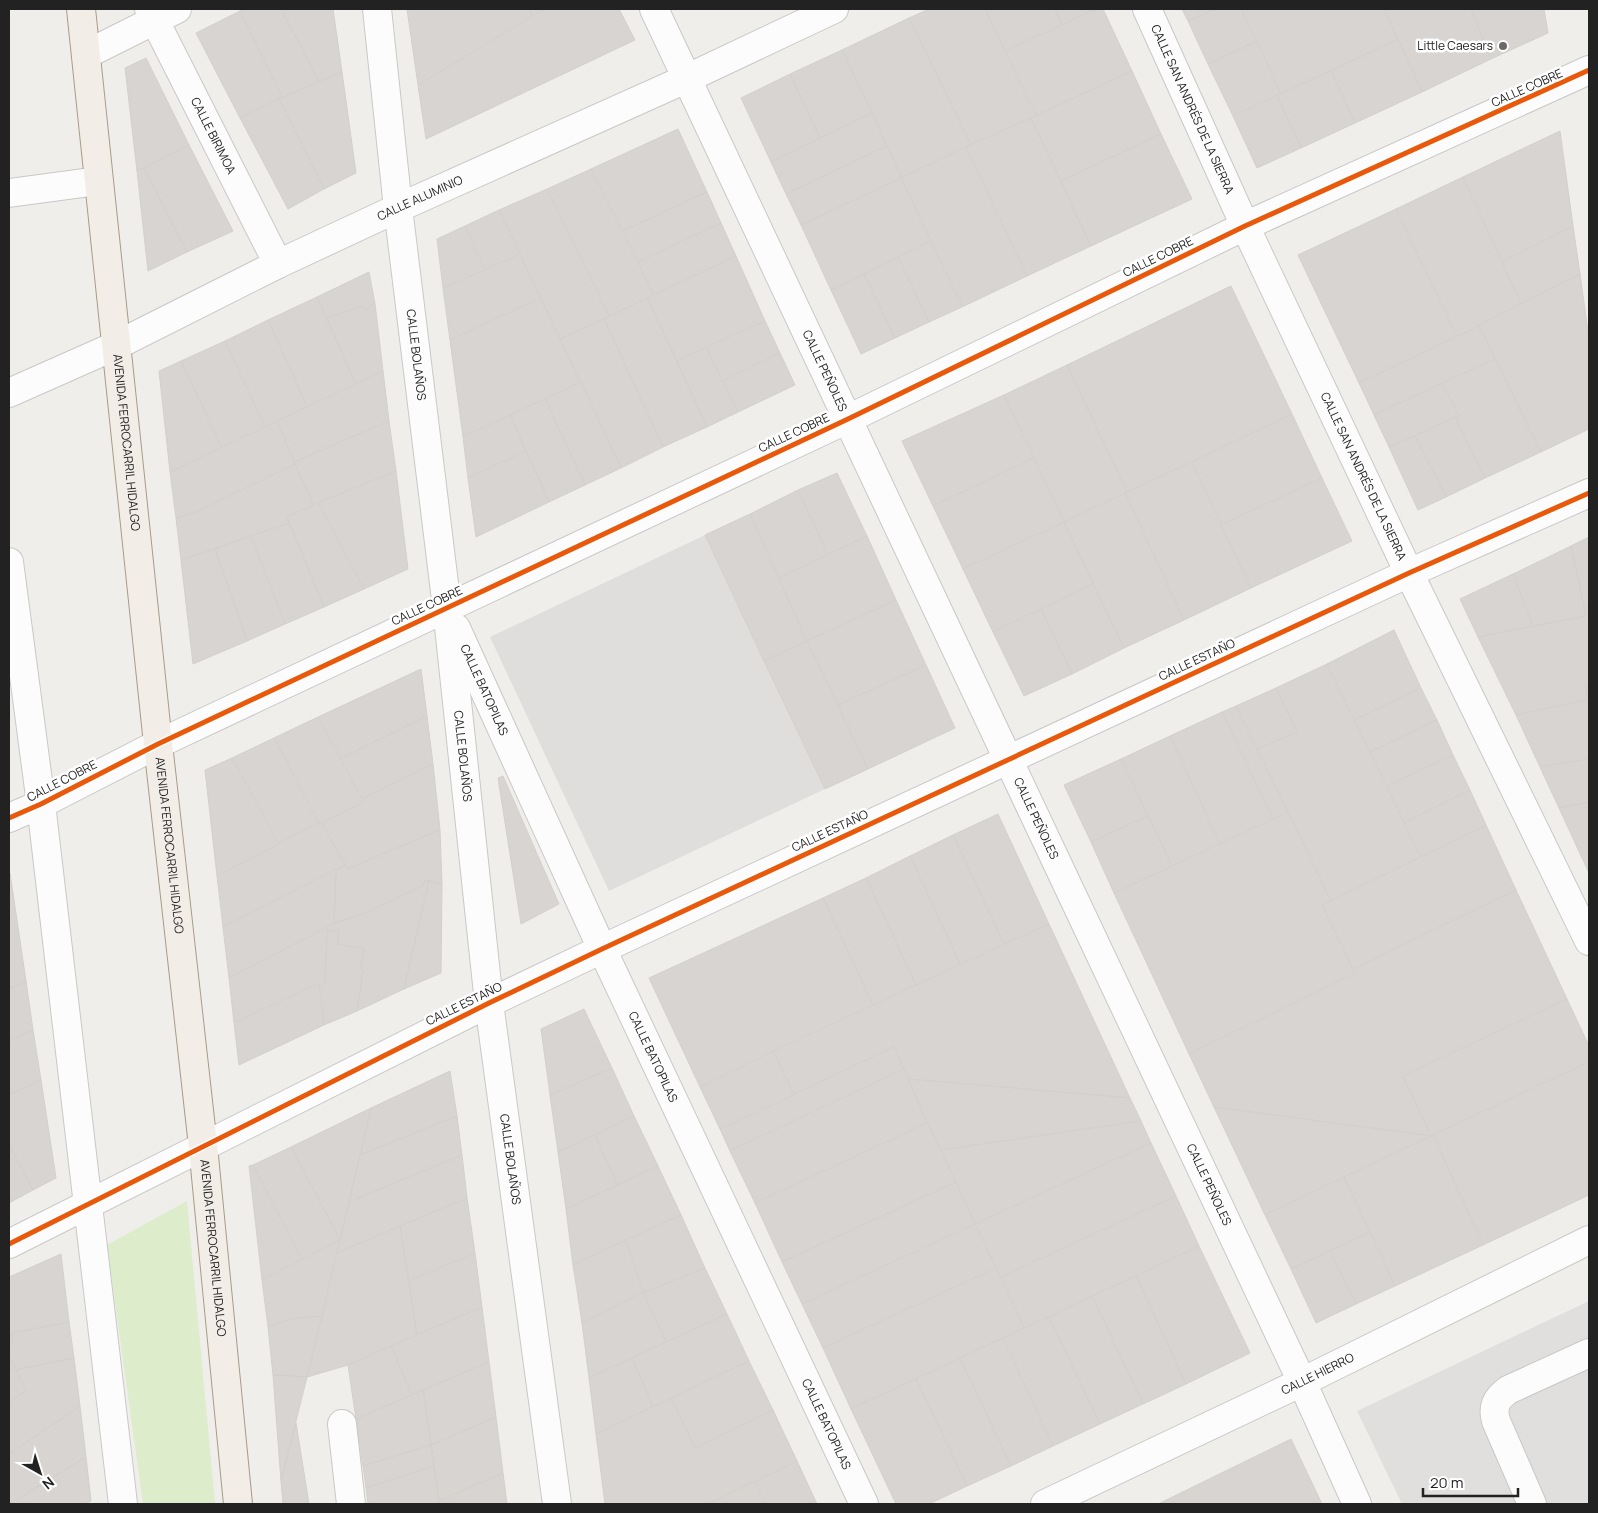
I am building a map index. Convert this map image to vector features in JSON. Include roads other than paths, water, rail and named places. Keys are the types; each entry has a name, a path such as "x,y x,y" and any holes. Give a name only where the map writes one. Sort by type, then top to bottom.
{"main road":[{"name":"AVENIDA FERROCARRIL HIDALGO","path":"81,9 115,346 203,1146 238,1504"}],"street":[{"name":"CALLE BOLAÑOS","path":"377,9 398,208 447,608 489,1003 557,1504"},
{"name":"CALLE PEÑOLES","path":"654,9 1302,1382 1357,1504"},
{"name":"CALLE ALUMINIO","path":"9,393 115,346 278,264 398,208 688,78 834,9"},
{"name":"CALLE SAN ANDRÉS DE LA SIERRA","path":"1148,9 1245,226 1409,573 1589,940"},
{"path":"87,54 160,12"},
{"name":"CALLE BIRIMOA","path":"160,12 278,264"},
{"name":"CALLE COBRE","path":"9,818 41,804 158,744 848,419 1245,226 1589,70"},
{"path":"9,193 98,181"},
{"name":"CALLE ESTAÑO","path":"9,1244 489,1003 602,949 1409,573 1589,493"},
{"path":"9,562 41,804 123,1504"},
{"name":"CALLE BATOPILAS","path":"447,608 602,949 864,1504"},
{"name":"CALLE HIERRO","path":"1045,1504 1302,1382 1589,1240"},
{"path":"1532,1504 1496,1421 1495,1403 1508,1390 1589,1353"},
{"path":"342,1424 351,1504"}],"place":[{"name":"Little Caesars","path":"1503,46"}]}
